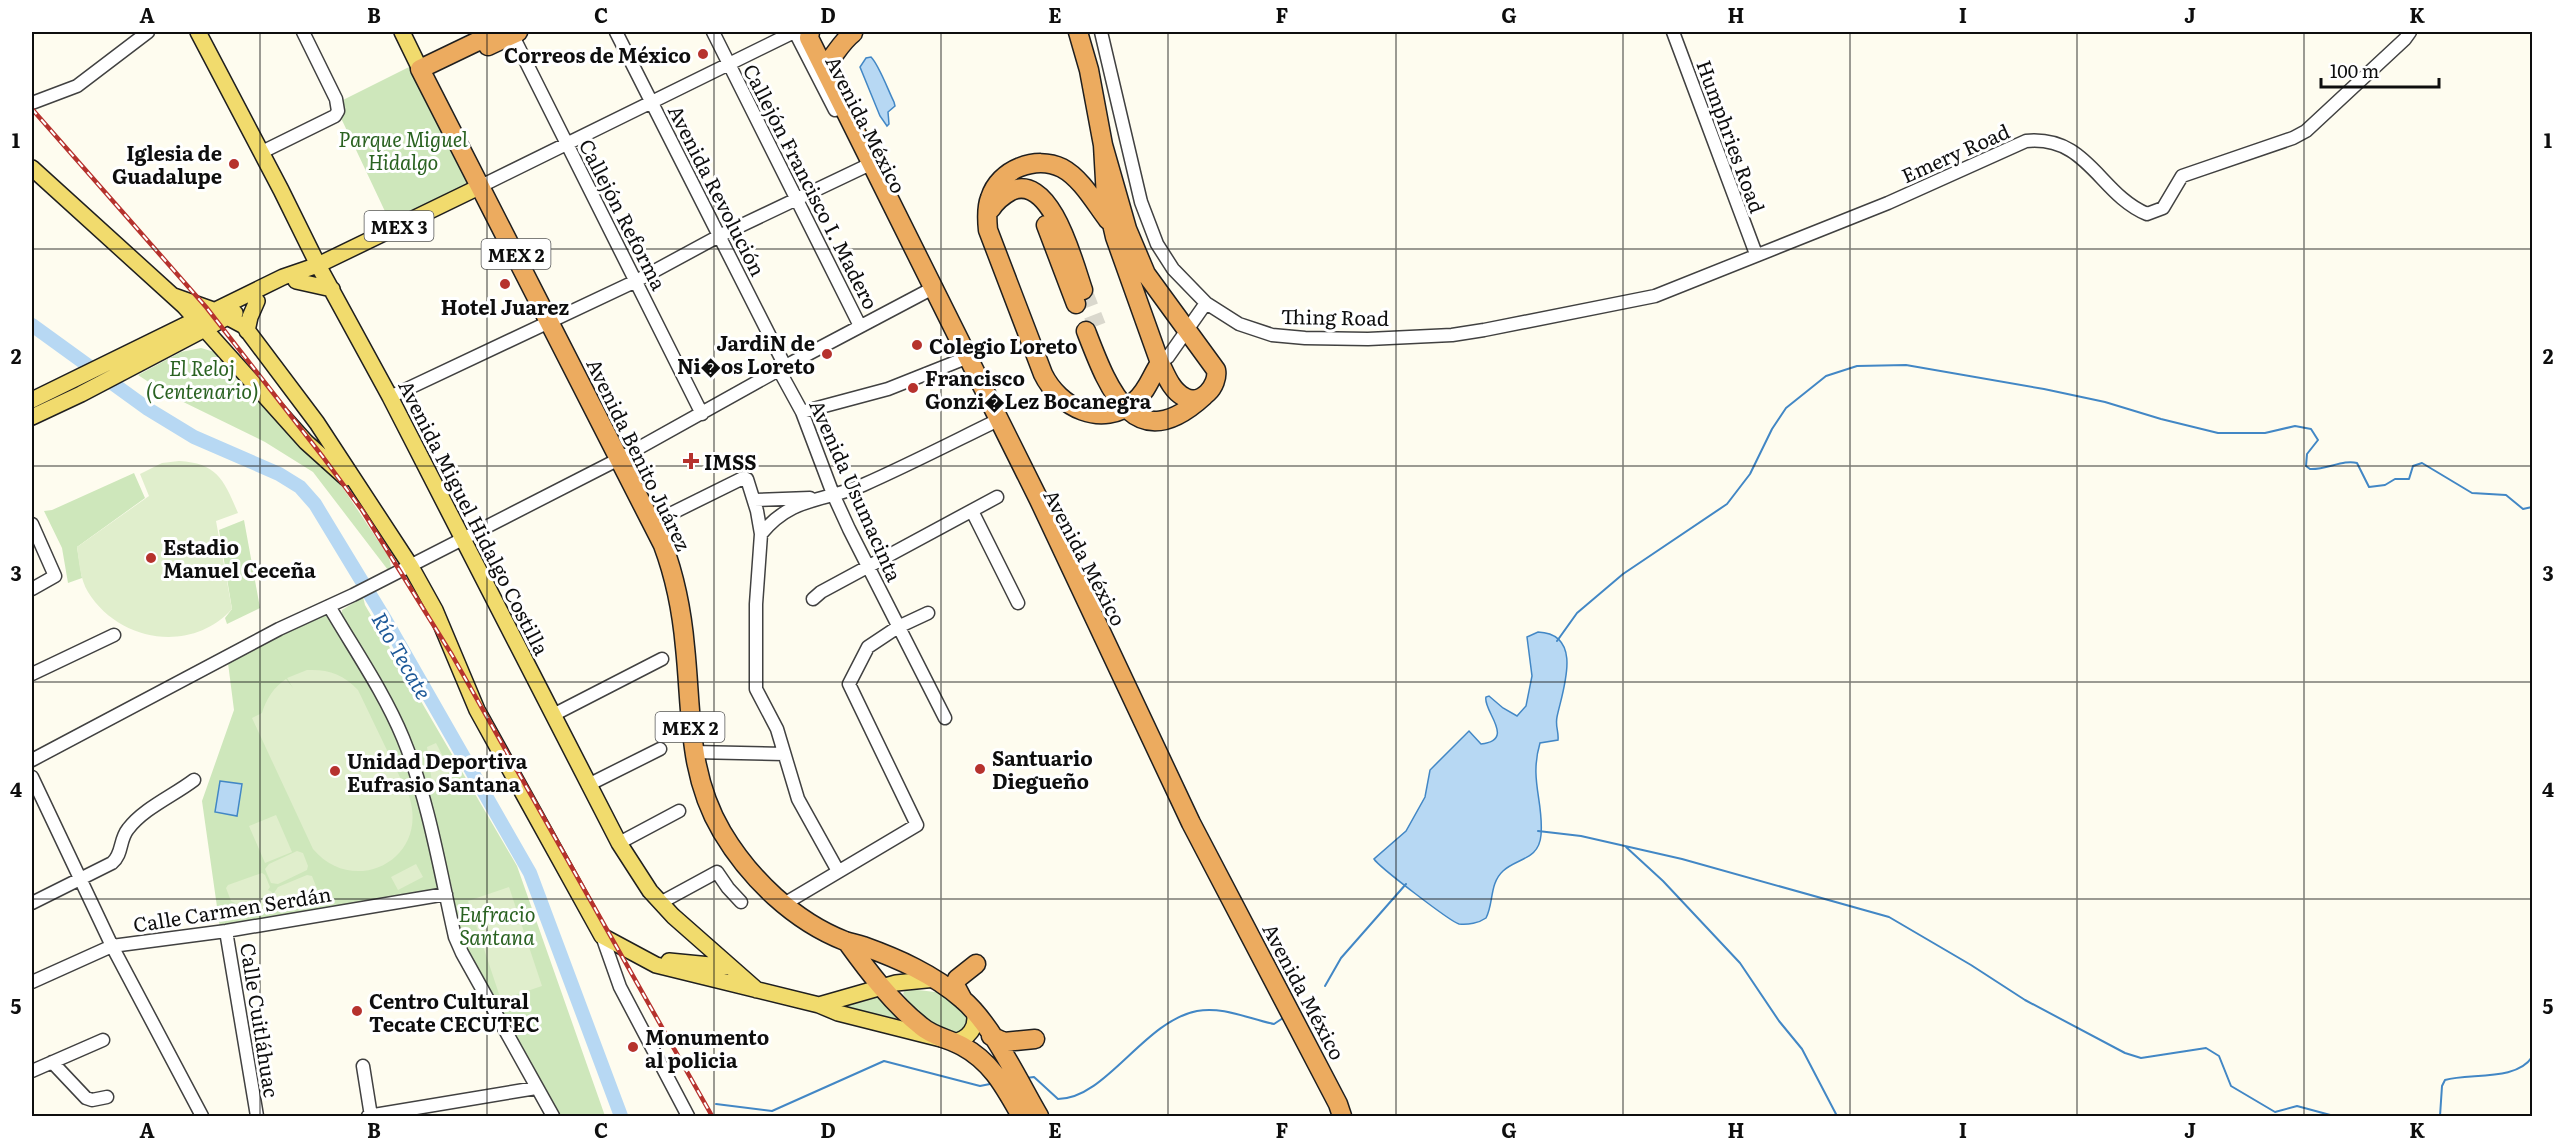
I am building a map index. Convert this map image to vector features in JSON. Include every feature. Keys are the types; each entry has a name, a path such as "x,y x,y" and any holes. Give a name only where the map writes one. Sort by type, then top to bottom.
{"highway":[{"path":"422,73 509,32"},
{"path":"824,67 834,58 847,32"},
{"path":"1078,32 1089,70 1103,145 1127,229 1146,274 1216,370 1218,377 1215,385 1192,408 1157,420 1135,417 1124,407 1113,390 1109,359 1091,328"},
{"path":"804,33 824,67 930,290 1040,500 1083,594"},
{"name":"Avenida Benito Juárez","path":"422,73 652,523 670,567 683,626 693,752 703,791 722,832 750,872 784,904 802,919 847,942"},
{"path":"1103,145 1106,198 1112,225 1160,363 1167,379 1185,398 1194,399 1205,395"},
{"path":"1112,225 1071,174 1053,165 1038,162 1026,164 1012,171 998,183 990,198 987,216 988,230 1050,389 1064,402 1078,410 1110,413 1133,403 1149,386 1160,363"},
{"path":"987,216 996,201 1008,193 1024,188 1032,190 1044,199 1053,213 1080,297"},
{"name":"Avenida México","path":"1083,594 1191,823 1345,1112"},
{"name":"MEX 2","path":"847,942 864,946 910,964 936,979 968,1006 992,1036 1039,1116"},
{"name":"MEX 2","path":"847,942 900,1007 921,1027 978,1056 993,1069 1021,1116"},
{"path":"968,1006 955,985 957,979 976,964"},
{"path":"992,1036 1004,1042 1035,1039"}],"main road":[{"name":"Avenida Miguel Hidalgo Costilla","path":"198,32 262,152 318,265 390,397 619,843 660,903 757,990"},
{"name":"Avenida Benito Juárez","path":"402,32 422,73"},
{"path":"32,168 174,296 306,442 362,492"},
{"name":"MEX 3","path":"32,417 149,359 200,326 290,274 318,265 481,186"},
{"name":"MEX 3","path":"222,314 257,301 296,281 318,265"},
{"path":"296,281 332,290"},
{"path":"174,296 240,323 317,423 410,565 435,610 477,710 602,936 671,970 819,1005 838,1013 953,1042 961,1041 969,1035 975,1022 968,1006"},
{"path":"248,331 250,317 257,301"},
{"name":"MEX 3","path":"32,400 135,350 200,326"},
{"path":"645,958 731,967"},
{"path":"819,1005 884,987 936,979"}],"street":[{"path":"32,103 76,86 148,32"},
{"path":"262,152 338,113 336,99 303,32"},
{"name":"Callejón Reforma","path":"509,32 702,414"},
{"name":"Avenida Revolución","path":"616,32 720,236 782,368"},
{"name":"Callejón Francisco I. Madero","path":"713,32 860,326"},
{"name":"Thing Road","path":"1101,32 1148,226 1173,269 1206,303 1239,324 1272,335 1368,339 1452,334 1511,325 1655,296 1756,254"},
{"name":"Humphries Road","path":"1673,32 1756,254"},
{"name":"Emery Road","path":"1756,254 1888,203 2025,141 2038,140 2065,146 2079,155 2134,209 2147,214 2163,208 2182,176 2293,138 2306,131 2410,32"},
{"path":"481,186 728,63 804,33"},
{"name":"Avenida México","path":"804,33 864,167 930,290 961,360 1064,564 1083,594"},
{"path":"390,397 636,281 720,236 864,167"},
{"path":"32,760 279,629 353,595 619,459 782,368 930,290"},
{"path":"1160,363 1168,357 1206,303"},
{"path":"802,412 888,389 961,360"},
{"name":"Avenida Usumacinta","path":"782,368 802,412 833,494 867,567 945,718"},
{"path":"761,534 777,517 817,498 864,484 992,423"},
{"path":"652,523 745,478 754,500 761,534 756,604 756,688 777,729 798,799 838,871"},
{"path":"813,599 821,592 997,497"},
{"path":"754,500 817,498"},
{"path":"972,511 1018,603"},
{"path":"32,524 55,576 32,589"},
{"path":"329,606 389,708 403,738 425,807 455,937 462,953 553,1116"},
{"path":"784,904 917,825 849,684 868,647 898,627 928,613"},
{"path":"32,674 114,635"},
{"path":"552,715 662,659"},
{"path":"588,784 660,749"},
{"path":"693,752 784,754"},
{"path":"32,777 112,946 202,1116"},
{"path":"32,903 112,863 119,854 122,840 128,829 153,808 194,780"},
{"path":"619,843 679,811"},
{"path":"660,903 717,872 741,902"},
{"name":"Calle Carmen Serdán","path":"32,982 112,946 226,931 446,894"},
{"name":"Calle Cuitláhuac","path":"226,931 257,1116"},
{"path":"602,936 620,987 688,1116"},
{"path":"32,1071 103,1040"},
{"path":"52,1062 87,1098 92,1100 107,1097"},
{"path":"363,1066 373,1116 418,1112 536,1088"}],"green space":[{"name":"Parque Miguel Hidalgo","path":"409,67 468,186 390,222 341,118 343,100"},
{"name":"El Reloj (Centenario)","path":"201,348 218,353 337,479 389,557 391,567 388,570 313,472 265,442 167,394 138,375 181,352"},
{"name":"Estadio Manuel Ceceña","path":"179,461 202,465 218,475 238,513 216,521 232,609 215,623 197,632 177,637 156,636 136,631 118,622 101,609 83,582 77,547 149,496 140,474 162,463"},
{"path":"134,473 145,498 77,547 82,578 68,583 62,548 44,511 52,510"},
{"path":"244,520 260,608 227,624 225,618 232,609 219,530"},
{"name":"Eufracio Santana","path":"363,597 365,605 517,866 605,1116 561,1116 461,941 452,888 429,801 342,617 342,610"},
{"name":"Unidad Deportiva Eufrasio Santana","path":"334,606 409,746 443,892 220,928 202,801 234,710 228,663 280,632"},
{"path":"307,670 322,670 335,674 347,680 358,690 409,796 413,818 409,838 399,853 384,864 367,870 348,870 330,863 313,849 252,718 262,713 271,694 282,682 286,679 293,688 287,678"},
{"path":"436,743 451,772 432,782 427,747"},
{"path":"276,815 292,852 265,863 249,826"},
{"path":"297,851 303,853 308,866 307,870 278,884 271,883 265,869 269,864"},
{"path":"416,864 423,877 398,890 391,877"},
{"path":"262,873 270,887 268,890 272,892 275,907 241,920 238,919 233,906 235,903 231,901 226,888 228,885"},
{"path":"307,875 312,876 317,889 316,893 287,907 280,906 274,893 278,887"},
{"path":"509,887 542,986 501,1000 468,901"},
{"path":"909,989 944,993 971,1018 971,1026 960,1033 942,1028 927,1020 903,994"},
{"path":"875,993 917,1027 828,1008"}],"water":[{"path":"871,57 895,106 888,112 889,124 887,126 880,116 860,67 866,58"},
{"path":"1538,632 1553,635 1562,643 1567,666 1557,720 1558,740 1540,743 1537,756 1536,780 1541,812 1539,843 1532,854 1503,871 1499,876 1486,918 1473,923 1459,924 1415,894 1374,859 1406,831 1425,797 1430,770 1469,731 1481,744 1496,737 1496,724 1486,703 1486,697 1489,696 1517,716 1526,706 1532,676 1527,637"},
{"path":"220,781 242,784 237,816 215,812"}],"waterway":[{"name":"Río Tecate","path":"32,325 148,409 194,437 279,474 300,487 315,504 386,621 530,873 621,1116"},
{"path":"1557,641 1577,613 1623,574 1727,504 1750,474 1772,429 1786,408 1826,376 1857,366 1906,365 2044,389 2105,402 2218,433 2265,433 2295,426 2311,429 2318,440 2307,454 2306,466 2310,469 2346,462 2357,463 2369,487 2385,485 2395,479 2409,479 2413,466 2422,463 2472,493 2506,495 2523,509 2532,507"},
{"path":"1538,831 1581,836 1682,859 1889,917 2025,1000 2125,1053 2141,1058 2206,1048 2219,1056 2231,1086 2275,1112 2297,1106 2334,1116"},
{"path":"1626,847 1663,881 1740,963 1779,1021 1802,1049 1837,1116"},
{"path":"1325,986 1341,958 1406,884"},
{"path":"1026,1078 1034,1077 1058,1099 1076,1096 1093,1087 1142,1043 1178,1018 1207,1010 1226,1012 1274,1024 1283,1018"},
{"path":"2532,1038 2532,1048"},
{"path":"2440,1116 2442,1086 2445,1080 2516,1070 2532,1057"},
{"path":"716,1104 772,1111 884,1061 980,1086 990,1084"},
{"path":"672,1116 678,1115"},
{"path":"2400,1116 2411,1116"}],"tunnel":[{"path":"1083,290 1097,326"}],"railway":[{"path":"32,109 206,307 362,510 452,655 712,1116"}],"place":[{"name":"Correos de México","path":"703,54"},
{"name":"Iglesia de Guadalupe","path":"234,164"},
{"name":"Hotel Juarez","path":"505,284"},
{"name":"Colegio Loreto","path":"917,345"},
{"name":"JardiN de Ni�os Loreto","path":"827,354"},
{"name":"Francisco Gonzi�Lez Bocanegra","path":"913,388"},
{"name":"IMSS","path":"691,461"},
{"name":"Estadio Manuel Ceceña","path":"151,558"},
{"name":"Santuario Diegueño","path":"980,769"},
{"name":"Unidad Deportiva Eufrasio Santana","path":"335,771"},
{"name":"Centro Cultural Tecate CECUTEC","path":"357,1011"},
{"name":"Monumento al policia","path":"633,1047"}]}
